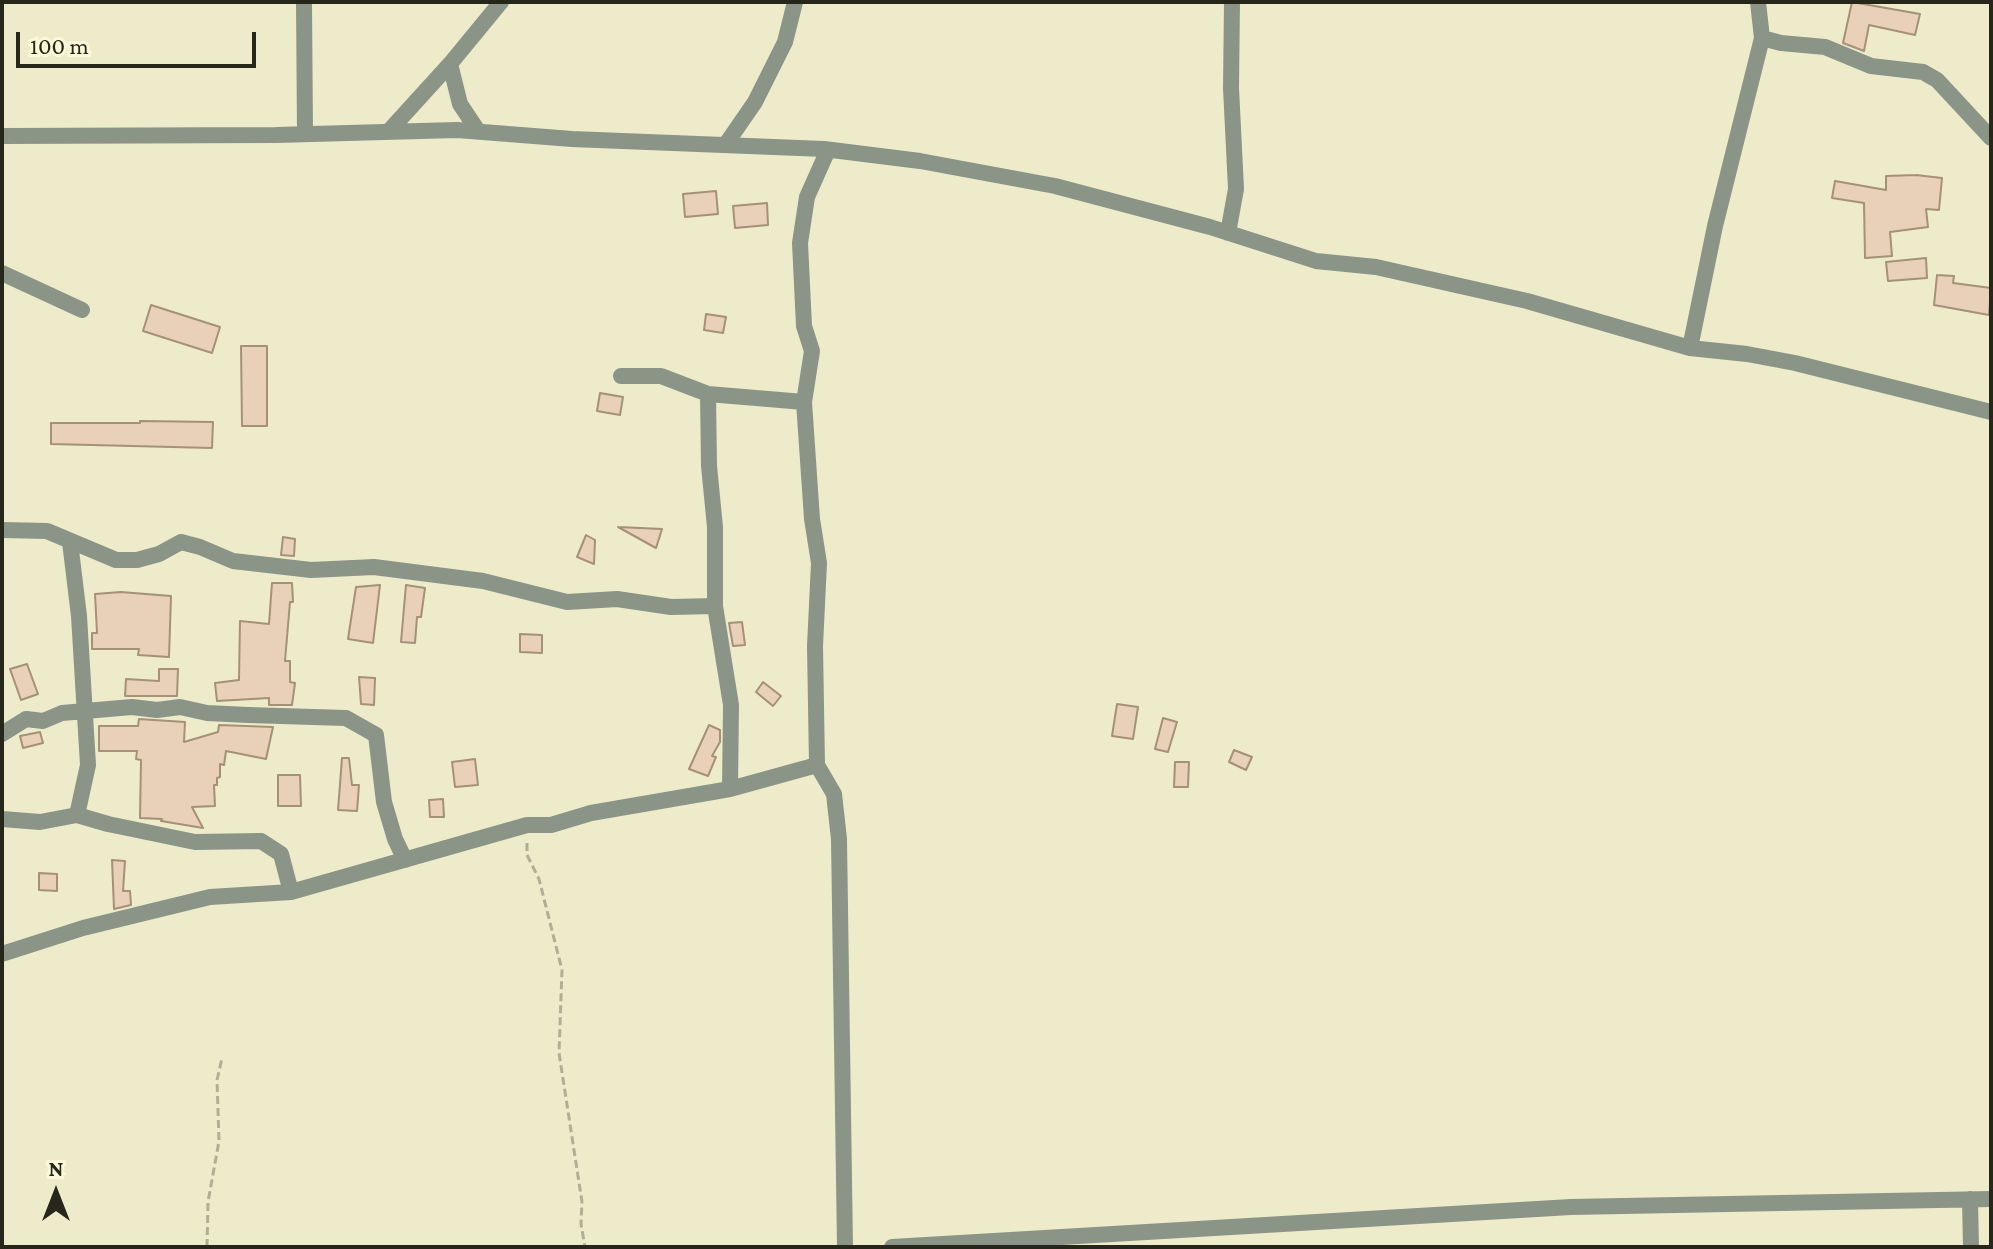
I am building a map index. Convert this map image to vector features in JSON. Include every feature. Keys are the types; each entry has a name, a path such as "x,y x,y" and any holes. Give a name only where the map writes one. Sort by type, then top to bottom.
{"street":[{"path":"304,2 305,134"},
{"path":"390,130 501,2"},
{"path":"726,144 755,102 785,42 795,2"},
{"path":"1228,233 1236,189 1231,88 1232,2"},
{"path":"1690,348 1715,226 1762,38 1758,2"},
{"path":"1762,38 1825,47 1871,66 1923,72 1937,80 1991,138"},
{"path":"450,64 460,104 478,131"},
{"path":"2,136 478,131 572,139 828,150 920,161 1055,186 1228,233 1316,261 1376,267 1527,301 1690,348 1795,363 1991,412"},
{"path":"828,150 807,197 800,243 804,326 812,351 804,402 812,519 819,563 815,646 817,765 834,794 839,839 845,1247"},
{"path":"2,273 82,310"},
{"path":"621,376 661,376 708,394 804,402"},
{"path":"708,394 709,466 715,527 715,606 731,705 730,789"},
{"path":"2,530 47,531 116,560 137,560 159,554 181,542 233,561 311,570 374,567 483,581 567,602 617,599 671,607 715,606"},
{"path":"70,542 79,616 88,765 77,815"},
{"path":"2,734 26,719 43,721 62,713 132,707 157,710 180,707 207,713 346,718 376,735 384,802 405,860"},
{"path":"2,954 83,928 210,897 291,892 527,825 551,825 591,813 730,789 817,765"},
{"path":"2,819 40,822 77,815 195,842 261,841 281,854 291,892"},
{"path":"1970,1199 1971,1247"},
{"path":"892,1247 1571,1207 1991,1199"}],"path":[{"path":"527,825 527,855 539,879 562,970 559,1053 582,1202 581,1224 585,1247"},
{"path":"207,1247 208,1202 219,1141 217,1080 222,1058"}],"building":[{"path":"1852,2 1920,14 1915,35 1869,25 1864,51 1843,43"},
{"path":"1886,176 1942,178 1939,210 1926,209 1928,227 1890,232 1892,256 1865,258 1864,203 1832,198 1835,181 1886,190"},
{"path":"716,191 718,214 685,217 683,194"},
{"path":"767,203 768,225 735,228 733,206"},
{"path":"1926,258 1927,278 1888,281 1886,262"},
{"path":"1937,275 1954,276 1953,283 1991,288 1989,315 1934,305"},
{"path":"151,305 220,327 212,353 143,331"},
{"path":"706,314 726,317 723,333 704,330"},
{"path":"241,346 267,346 267,426 242,426"},
{"path":"600,393 623,397 620,415 597,411"},
{"path":"213,422 212,448 51,444 51,423"},
{"path":"618,527 662,529 656,548"},
{"path":"586,535 595,540 594,564 577,557"},
{"path":"283,537 295,539 294,556 281,555"},
{"path":"272,583 292,583 293,602 290,602 285,661 290,661 290,682 295,683 292,705 269,705 269,698 217,701 215,683 239,680 240,621 269,624"},
{"path":"380,585 373,643 348,639 356,587"},
{"path":"406,585 425,588 421,617 417,617 415,643 401,642"},
{"path":"121,592 171,596 169,657 138,655 139,649 92,649 92,633 97,633 95,594"},
{"path":"742,622 745,645 733,646 729,623"},
{"path":"520,634 542,635 542,653 520,652"},
{"path":"27,664 38,694 21,700 10,669"},
{"path":"159,669 178,669 177,696 125,696 126,679 159,681"},
{"path":"359,677 375,678 374,705 361,704"},
{"path":"763,682 781,696 773,706 756,692"},
{"path":"1117,704 1138,707 1133,739 1112,736"},
{"path":"1163,718 1177,722 1168,752 1155,749"},
{"path":"139,719 185,722 184,742 218,732 219,725 273,727 266,759 226,751 224,765 220,764 220,777 214,785 215,806 192,807 203,828 162,819 140,818 141,760 136,759 137,751 99,751 99,726 138,726"},
{"path":"709,725 720,730 720,742 712,756 716,757 708,776 689,769"},
{"path":"40,732 43,743 23,748 20,736"},
{"path":"1234,750 1252,757 1246,770 1229,762"},
{"path":"342,758 349,758 352,785 359,785 357,811 338,810"},
{"path":"475,759 478,785 455,787 452,762"},
{"path":"1175,762 1189,762 1188,787 1174,787"},
{"path":"278,775 300,775 301,806 278,806"},
{"path":"443,799 444,817 430,817 429,800"},
{"path":"112,860 125,861 123,891 130,891 131,905 114,909"},
{"path":"39,873 57,874 57,891 39,890"}]}
